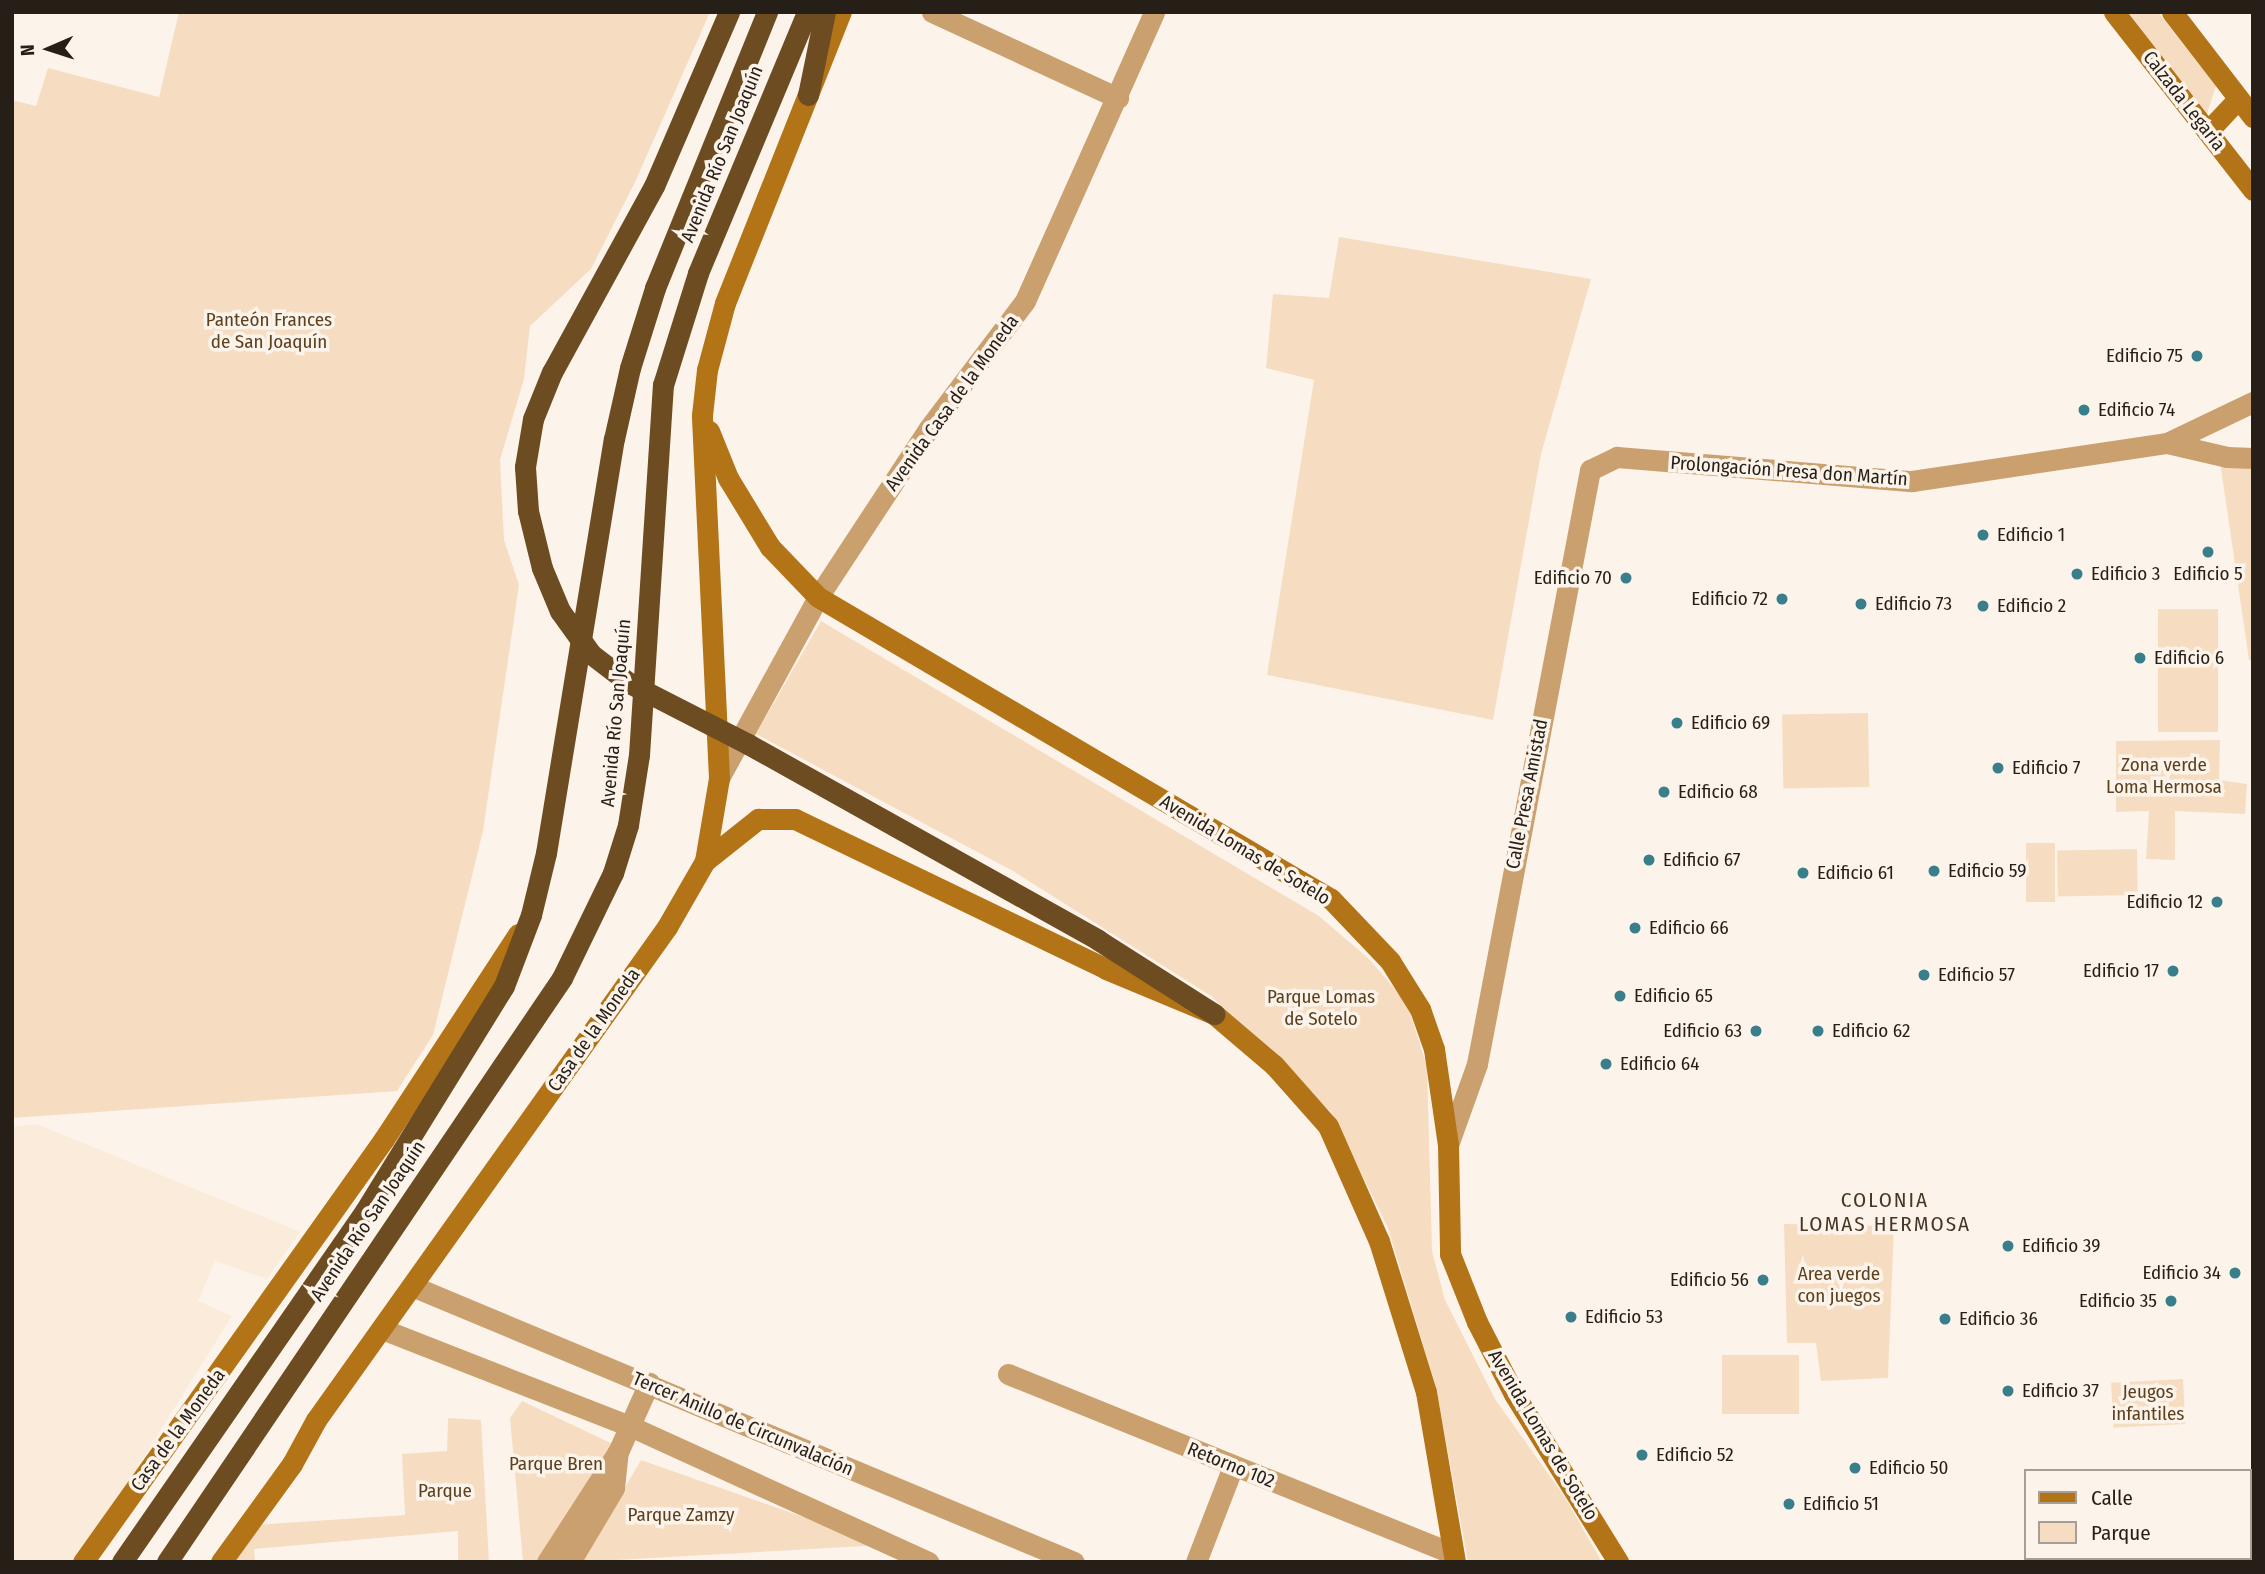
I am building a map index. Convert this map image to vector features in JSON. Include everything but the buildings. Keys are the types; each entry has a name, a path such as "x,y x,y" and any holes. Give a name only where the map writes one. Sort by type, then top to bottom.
{"highway":[{"path":"729,12 620,254 552,372 533,419 525,467 530,523 542,568 560,611 591,654 629,683 748,744 1098,940 1214,1014"},
{"name":"Avenida Río San Joaquín","path":"122,1562 245,1389 487,1021 531,915 560,781 614,439 630,368 655,288 768,12"},
{"name":"Avenida Río San Joaquín","path":"167,1562 562,978 608,884 628,825 639,755 663,385 698,273 807,12"},
{"path":"808,95 825,12"}],"main road":[{"path":"702,415 714,334 841,12"},
{"name":"Calzada Legaria","path":"2114,12 2253,190"},
{"path":"2172,12 2253,117"},
{"path":"2208,131 2238,99"},
{"name":"Casa de la Moneda","path":"221,1562 412,1286 667,927 705,861 719,778 702,415"},
{"name":"Avenida Lomas de Sotelo","path":"702,415 728,478 770,547 818,597 1331,899 1390,961 1420,1009 1434,1049 1448,1145 1450,1254 1477,1322 1514,1394 1618,1562"},
{"path":"705,861 758,819 795,819 1106,969 1214,1014 1316,1107 1346,1160 1379,1241 1426,1392 1454,1558"},
{"name":"Casa de la Moneda","path":"83,1562 384,1139 531,915"}],"street":[{"path":"932,12 1118,98"},
{"name":"Avenida Casa de la Moneda","path":"719,778 818,597 929,428 1025,301 1118,98 1154,12"},
{"name":"Prolongación Presa don Martín","path":"1617,457 1912,481 2167,443 2253,402"},
{"name":"Prolongación Presa don Martín","path":"2167,443 2227,457 2253,458"},
{"name":"Calle Presa Amistad","path":"1448,1145 1477,1064 1586,482 1599,462 1617,457"},
{"name":"Tercer Anillo de Circunvalación","path":"412,1286 1074,1562"},
{"path":"382,1329 630,1426 928,1562"},
{"name":"Retorno 102","path":"1008,1374 1454,1558"},
{"path":"547,1562 618,1452 649,1383"},
{"path":"570,1562 614,1488 618,1452"},
{"path":"1196,1562 1233,1466"}],"shaded area":[{"path":"37,1124 300,1232 267,1279 215,1261 198,1301 232,1316 78,1562 12,1561 12,1127"}],"green space":[{"name":"Panteón Frances de San Joaquín","path":"179,12 710,12 636,180 591,269 530,326 524,379 500,460 504,540 519,585 483,831 433,1035 397,1091 12,1118 12,100 36,106 48,68 159,97"},
{"path":"2123,12 2158,12 2216,86 2204,123"},
{"path":"1339,237 1591,279 1541,454 1493,720 1267,675 1314,380 1266,368 1273,294 1329,298"},
{"path":"2219,455 2253,465 2253,660 2249,660"},
{"path":"2158,609 2218,609 2218,732 2158,732"},
{"name":"Parque Lomas de Sotelo","path":"821,621 1319,916 1369,959 1407,1003 1427,1067 1432,1251 1445,1300 1495,1399 1564,1496 1602,1562 1468,1562 1436,1387 1388,1228 1332,1113 1211,996 1013,871 756,734"},
{"path":"1868,713 1869,787 1783,788 1782,715"},
{"name":"Zona verde Loma Hermosa","path":"2220,740 2219,780 2247,784 2245,814 2175,811 2175,860 2146,859 2149,811 2116,812 2116,741"},
{"path":"2026,843 2055,843 2055,902 2026,902"},
{"path":"2137,849 2138,895 2058,896 2057,850"},
{"name":"Area verde con juegos","path":"1784,1224 1894,1226 1888,1378 1821,1381 1816,1343 1787,1343"},
{"path":"1722,1355 1799,1355 1799,1414 1722,1414"},
{"name":"Jeugos infantiles","path":"2183,1379 2185,1424 2113,1428 2111,1383"},
{"name":"Parque Bren","path":"522,1401 617,1446 542,1562 523,1562 510,1418"},
{"name":"Parque","path":"448,1418 481,1420 489,1562 458,1562 458,1531 254,1549 255,1562 226,1562 253,1525 405,1515 402,1454 447,1451"},
{"name":"Parque Zamzy","path":"641,1460 883,1545 581,1562"}],"place":[{"name":"Edificio 75","path":"2197,356"},
{"name":"Edificio 74","path":"2084,410"},
{"name":"Edificio 1","path":"1983,535"},
{"name":"Edificio 5","path":"2208,552"},
{"name":"Edificio 3","path":"2077,574"},
{"name":"Edificio 70","path":"1626,578"},
{"name":"Edificio 72","path":"1782,599"},
{"name":"Edificio 73","path":"1861,604"},
{"name":"Edificio 2","path":"1983,606"},
{"name":"Edificio 6","path":"2140,658"},
{"name":"Edificio 69","path":"1677,723"},
{"name":"Edificio 7","path":"1998,768"},
{"name":"Edificio 68","path":"1664,792"},
{"name":"Edificio 67","path":"1649,860"},
{"name":"Edificio 59","path":"1934,871"},
{"name":"Edificio 61","path":"1803,873"},
{"name":"Edificio 12","path":"2217,902"},
{"name":"Edificio 66","path":"1635,928"},
{"name":"Edificio 17","path":"2173,971"},
{"name":"Edificio 57","path":"1924,975"},
{"name":"Edificio 65","path":"1620,996"},
{"name":"Edificio 63","path":"1756,1031"},
{"name":"Edificio 62","path":"1818,1031"},
{"name":"Edificio 64","path":"1606,1064"},
{"name":"Edificio 39","path":"2008,1246"},
{"name":"Edificio 34","path":"2235,1273"},
{"name":"Edificio 56","path":"1763,1280"},
{"name":"Edificio 35","path":"2171,1301"},
{"name":"Edificio 53","path":"1571,1317"},
{"name":"Edificio 36","path":"1945,1319"},
{"name":"Edificio 37","path":"2008,1391"},
{"name":"Edificio 52","path":"1642,1455"},
{"name":"Edificio 50","path":"1855,1468"},
{"name":"Edificio 51","path":"1789,1504"}],"district":[{"name":"COLONIA LOMAS HERMOSA","path":"1885,1212"}]}
